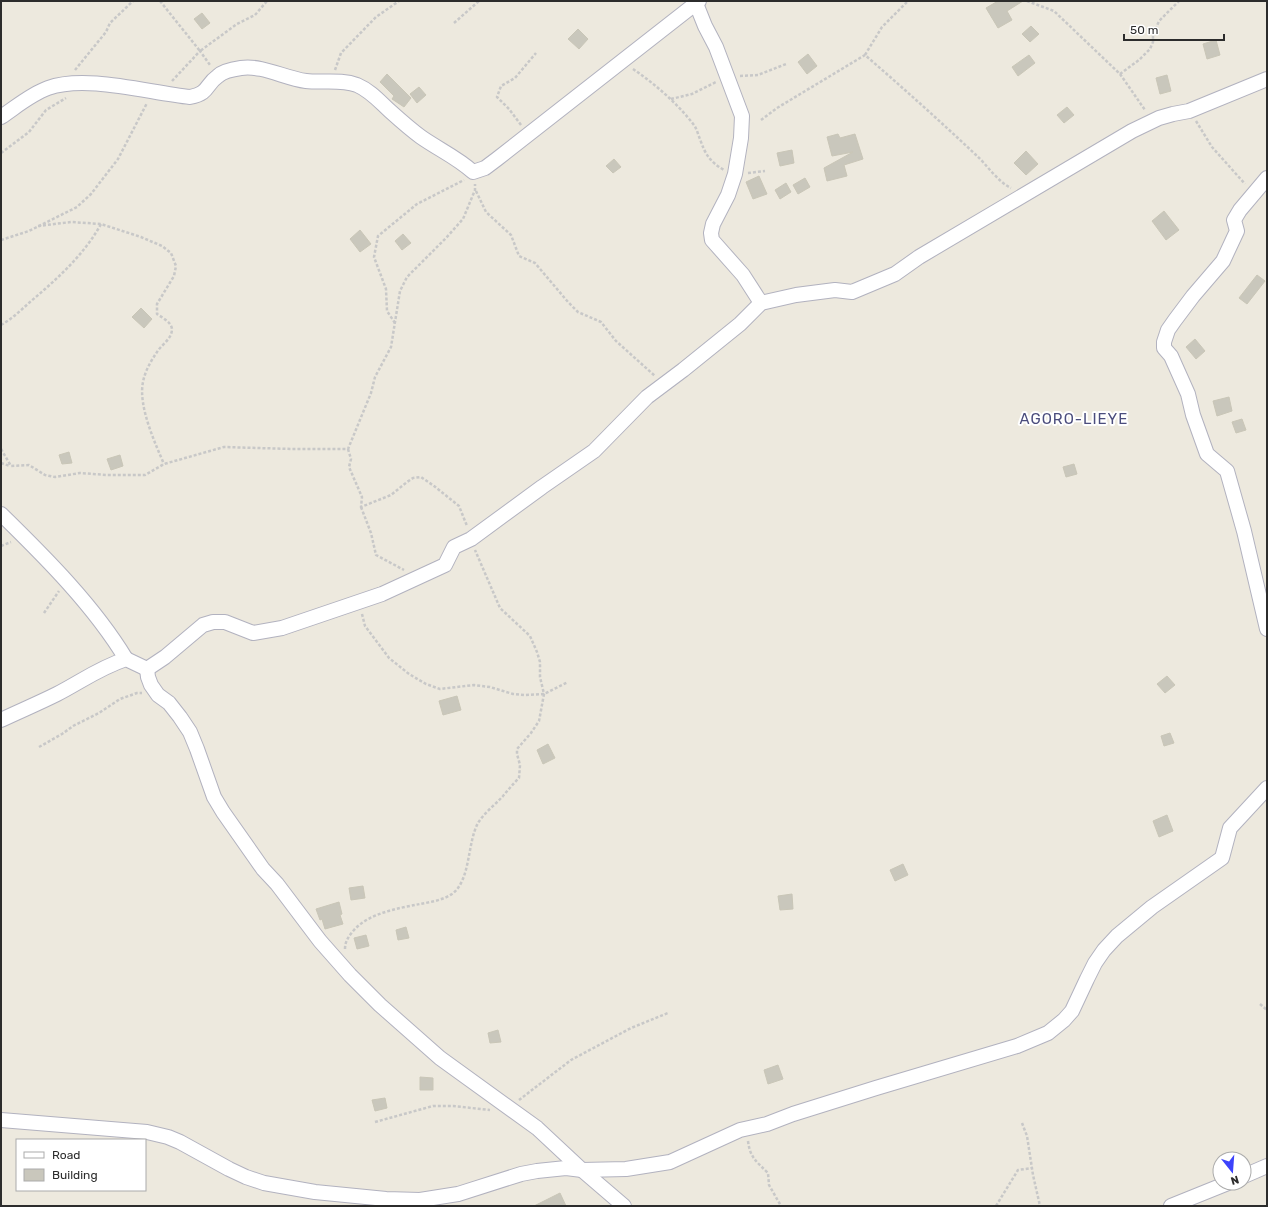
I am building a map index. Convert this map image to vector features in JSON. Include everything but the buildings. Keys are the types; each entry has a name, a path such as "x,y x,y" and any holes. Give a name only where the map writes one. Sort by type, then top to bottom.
{"street":[{"path":"1,117 40,91 68,89 90,83 190,97 200,95 204,92 218,75 230,71 252,68 263,69 306,81 330,81 356,85 373,95 420,136 466,165 474,172 485,168 529,135 697,2 742,116 741,138 736,174 728,195 713,224 711,233 712,240 743,275 761,304"},
{"path":"147,669 165,657 203,626 214,622 225,622 253,633 282,628 382,594 445,565 454,547 471,539 594,451 648,397 740,324 761,304 796,295 834,290 852,292 900,271 920,257 1127,134 1152,121 1189,110 1267,79"},
{"path":"1267,178 1240,210 1234,220 1236,231 1222,261 1192,296 1168,330 1164,342 1164,348 1171,356 1188,394 1193,415 1206,454 1227,471 1244,531 1267,629"},
{"path":"1,514 66,580 115,640 126,659 147,669"},
{"path":"1,720 57,694 103,668 126,659"},
{"path":"147,669 151,685 158,695 169,703 190,732 214,797 238,835 320,942 380,1005 435,1054 503,1110 537,1128 582,1170 624,1206"},
{"path":"1,1120 146,1132 168,1137 180,1142 229,1169 264,1183 315,1192 386,1199 420,1200 458,1194 521,1174 537,1171 556,1169 626,1169 670,1162 740,1130 767,1124 793,1114 876,1088 1017,1046 1048,1032 1064,1020 1072,1011 1095,963 1104,950 1117,936 1152,907 1222,858 1230,828 1267,788"},
{"path":"1252,1173 1267,1166"},
{"path":"1171,1206 1212,1189"}],"path":[{"path":"1,153 29,132 46,110 68,89 106,32 110,23 133,1"},
{"path":"160,1 218,75"},
{"path":"1,240 38,226 77,207 91,194 118,159 151,95 161,93 200,51 237,24 255,15 267,1"},
{"path":"330,81 341,52 376,16 400,1"},
{"path":"454,23 479,1"},
{"path":"761,120 777,108 865,55 882,27 908,1"},
{"path":"1026,1 1054,11 1120,74 1152,121"},
{"path":"1120,74 1139,60 1150,49 1153,42 1153,35 1159,21 1178,1"},
{"path":"529,135 509,109 497,97 502,86 515,78 536,53"},
{"path":"865,55 980,158 1005,185 1025,194"},
{"path":"622,62 654,83 695,126 703,149 713,164 728,172 736,174 765,171"},
{"path":"1189,110 1212,147 1228,163 1253,194"},
{"path":"474,172 475,190 486,212 511,235 519,256 535,263 578,312 601,322 616,341 664,385"},
{"path":"396,323 387,310 386,289 374,257 378,236 417,204 465,180 474,172"},
{"path":"419,578 376,555 371,533 361,507 362,497 349,467 351,459 348,449 371,393 375,377 391,347 400,291 407,277 446,238 463,218 475,190"},
{"path":"38,226 60,222 101,224 141,237 162,246 171,253 176,266 174,276 157,304 157,314 168,322 172,328 171,335 158,351 146,372 143,384 144,409 152,436 164,464"},
{"path":"1,325 38,296 75,261 95,236 101,224"},
{"path":"1,463 11,466 29,465 45,474 55,477 80,473 145,475 164,464 224,447 348,449"},
{"path":"1,449 11,466"},
{"path":"350,975 344,950 345,942 358,925 394,908 444,898 452,894 460,886 478,823 520,778 520,765 517,754 518,749 531,733 538,721 544,694 537,652 530,636 500,608 459,506 421,477 413,478 406,482 391,495 361,507"},
{"path":"44,613 66,580"},
{"path":"359,602 365,626 389,658 409,674 426,684 440,689 474,685 524,695 544,694 568,682"},
{"path":"39,747 120,699 137,693 158,695"},
{"path":"1260,1004 1267,1010"},
{"path":"375,1122 433,1106 503,1110 571,1060 631,1028 668,1013"},
{"path":"1022,1123 1027,1136 1040,1206"},
{"path":"746,1129 751,1156 768,1173 769,1185 780,1206"},
{"path":"996,1206 1018,1170 1032,1168"}],"district":[{"name":"AGORO-LIEYE","path":"1074,419"}]}
